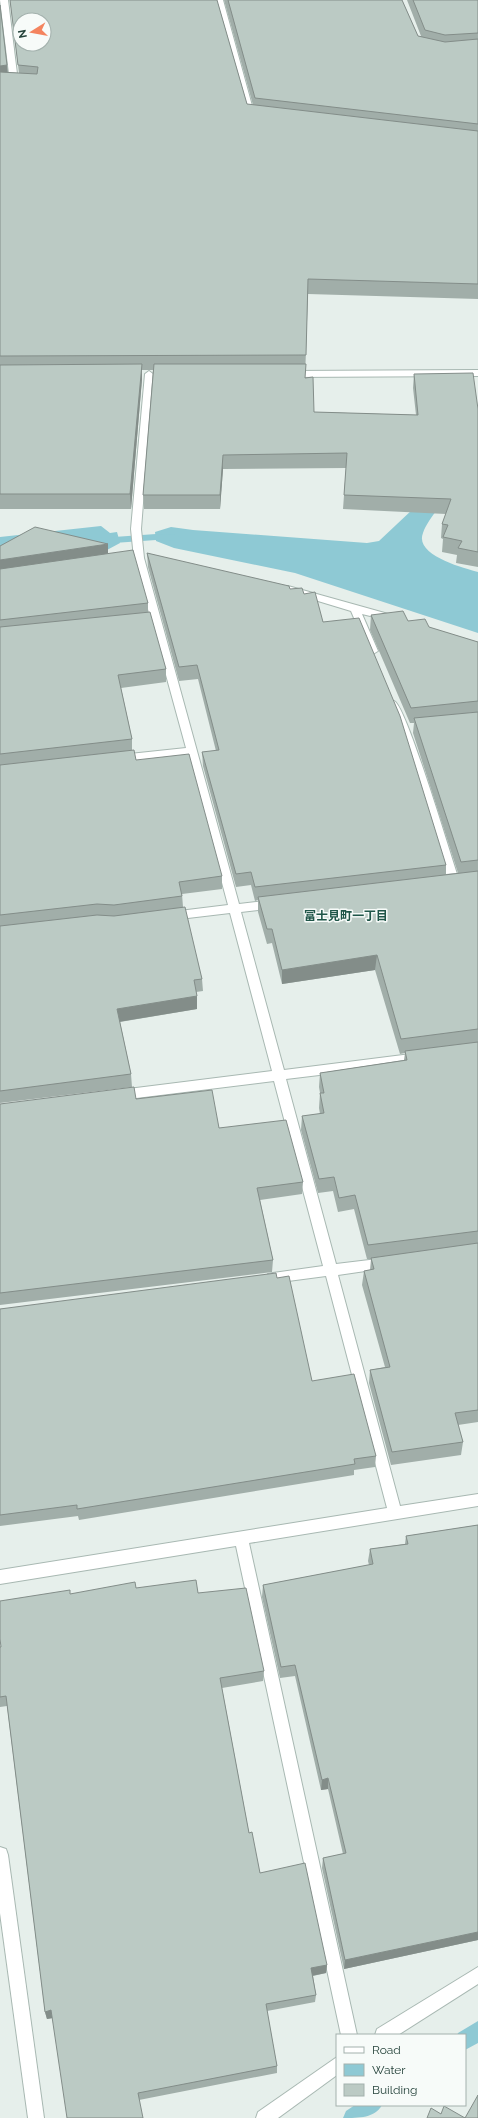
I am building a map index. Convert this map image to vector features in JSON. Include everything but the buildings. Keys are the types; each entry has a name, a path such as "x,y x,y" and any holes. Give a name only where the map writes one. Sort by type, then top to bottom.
{"street":[{"path":"4,0 14,82"},
{"path":"220,0 251,115 267,116"},
{"path":"282,374 478,373"},
{"path":"149,374 136,529 139,556 153,620 192,751 235,909 395,1513"},
{"path":"278,586 355,609 380,614 406,622"},
{"path":"355,609 376,659"},
{"path":"390,694 405,729 454,883"},
{"path":"405,729 419,727"},
{"path":"108,761 192,751"},
{"path":"438,884 466,881"},
{"path":"160,918 282,903"},
{"path":"109,1097 432,1056"},
{"path":"260,1280 401,1261"},
{"path":"0,1577 478,1500"},
{"path":"241,1537 349,2034"},
{"path":"0,1855 36,2118"},
{"path":"385,2034 478,1975"},
{"path":"264,2118 336,2066"}],"water":[{"path":"450,492 425,528 422,541 432,554 452,564 478,572 478,633 295,573 174,548 156,541 155,532 171,527 193,530 367,543 379,541 430,493"},
{"path":"101,526 110,533 117,532 120,543 107,550 0,565 0,537"}],"waterway":[{"path":"100,541 156,537 175,538"},
{"path":"466,2039 478,2031"},
{"path":"353,2118 371,2106"}],"district":[{"name":"富士見町一丁目","path":"346,916"}]}
